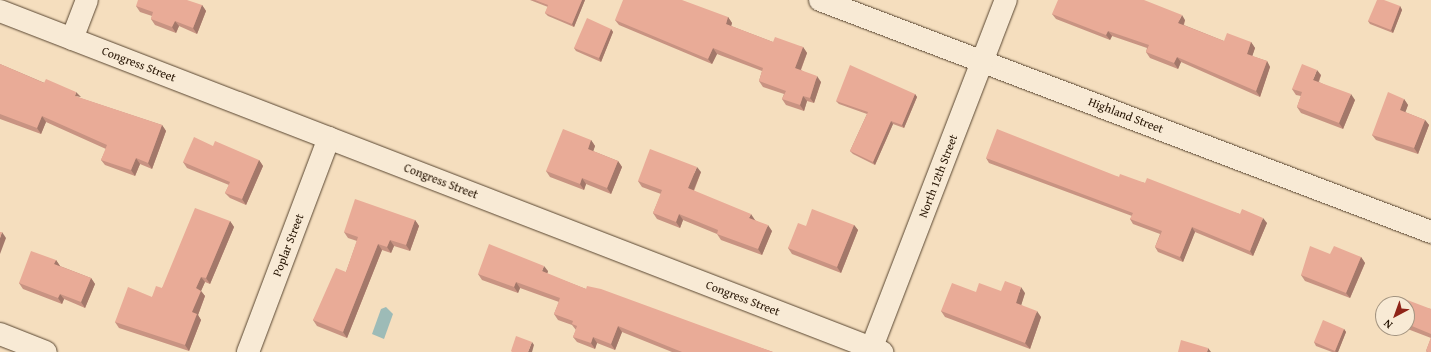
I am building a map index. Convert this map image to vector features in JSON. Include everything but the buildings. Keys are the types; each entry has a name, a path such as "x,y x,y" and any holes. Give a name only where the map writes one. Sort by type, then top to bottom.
{"street":[{"path":"72,39 87,0"},
{"name":"Highland Street","path":"820,0 1431,232"},
{"name":"North 12th Street","path":"874,351 1006,0"},
{"name":"Congress Street","path":"0,11 874,351"},
{"name":"Poplar Street","path":"248,352 329,138"},
{"path":"0,334 46,352"}],"water":[{"path":"386,307 393,314 384,339 372,334 381,309"}]}
